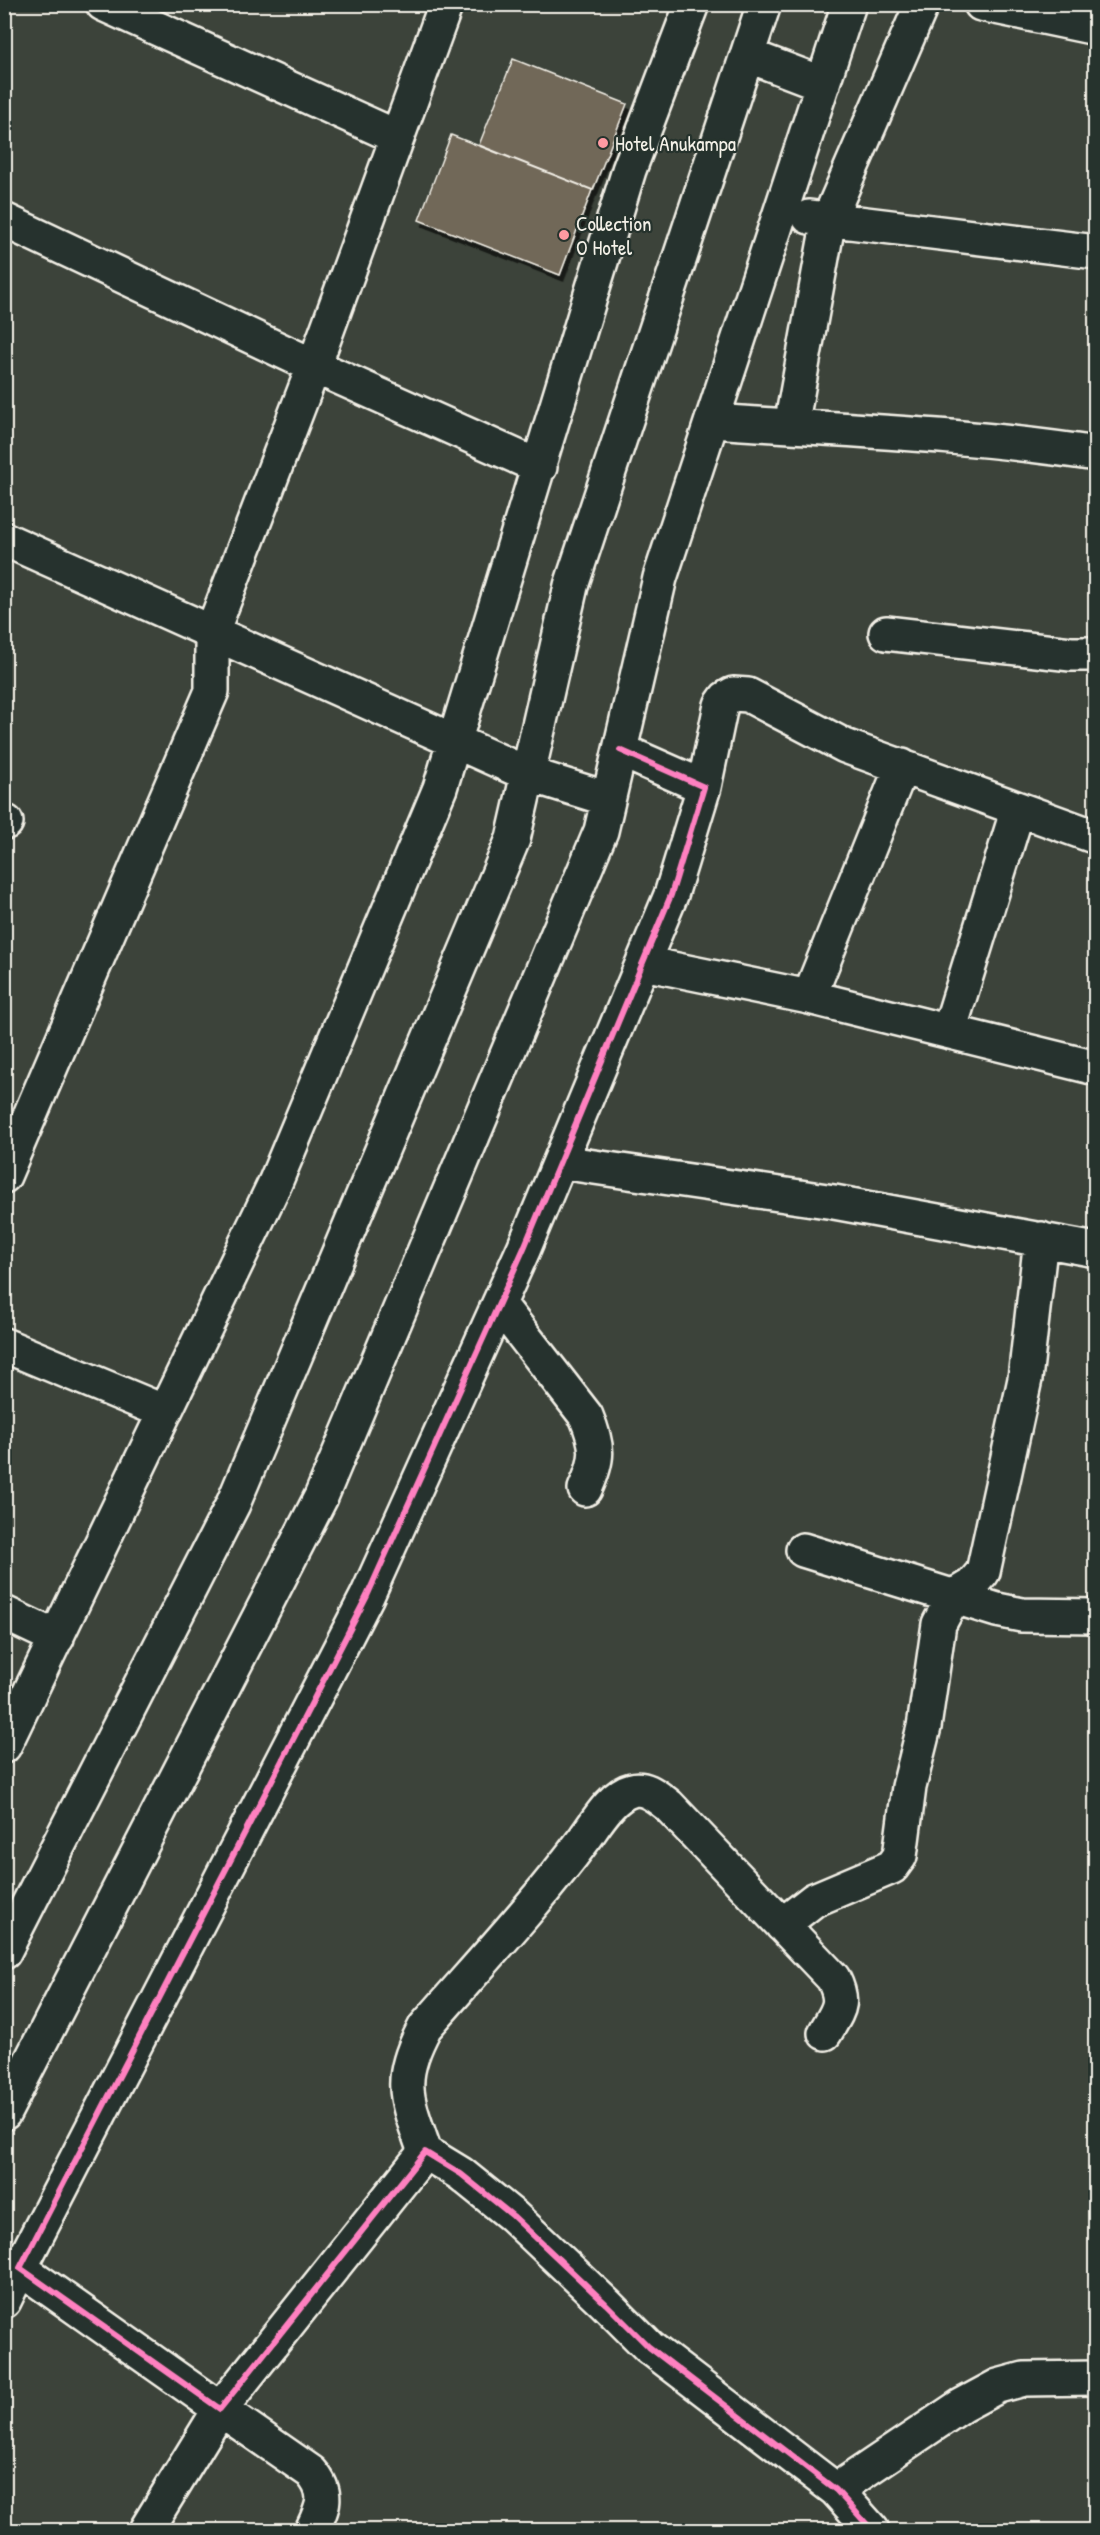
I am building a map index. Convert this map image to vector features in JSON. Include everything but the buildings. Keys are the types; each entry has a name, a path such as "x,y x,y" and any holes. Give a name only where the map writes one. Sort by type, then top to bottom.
{"street":[{"path":"103,4 397,137"},
{"path":"8,1158 212,691 212,632 314,366 446,4"},
{"path":"4,1746 275,1183 440,788 629,170 692,4"},
{"path":"4,1952 233,1504 513,840 572,586 764,4"},
{"path":"4,2113 321,1497 601,831 660,578 849,4"},
{"path":"791,426 829,219 922,4"},
{"path":"981,4 1095,28"},
{"path":"747,55 823,84"},
{"path":"781,213 1095,252"},
{"path":"4,220 314,366 540,467"},
{"path":"713,421 953,437 1040,445 1095,454"},
{"path":"4,539 528,774 608,799"},
{"path":"886,633 1071,654 1095,654"},
{"path":"4,2301 12,2263 367,1596 499,1304 671,895 704,787 722,705 726,698 740,694 758,700 845,746 1095,837"},
{"path":"620,750 704,787"},
{"path":"809,997 902,766"},
{"path":"949,1031 1018,809"},
{"path":"643,963 809,997 1095,1068"},
{"path":"560,1162 823,1200 1095,1250"},
{"path":"782,1925 814,1900 892,1867 900,1856 909,1787 924,1727 939,1623 954,1596 972,1585 983,1572 1025,1379 1041,1239"},
{"path":"499,1304 586,1416 595,1437 597,1452 594,1471 585,1489"},
{"path":"4,1345 165,1412"},
{"path":"803,1550 997,1610 1022,1615 1095,1616"},
{"path":"4,1614 57,1638"},
{"path":"825,2033 841,2005 840,1992 833,1978 668,1805 649,1790 633,1789 619,1796 562,1869 425,2027 411,2053 407,2073 407,2096 425,2152 461,2174 513,2216 649,2347 836,2490 858,2525"},
{"path":"146,2530 220,2409 425,2152"},
{"path":"12,2263 310,2472 318,2481 323,2493 322,2508 312,2530"},
{"path":"836,2490 961,2406 998,2386 1024,2379 1095,2378"}],"cycle path":[{"path":"620,750 704,787 671,895 524,1248 367,1596 20,2268 220,2409 425,2152 461,2174 513,2216 649,2347 836,2490 872,2530"}],"place":[{"name":"Hotel Anukampa","path":"603,143"},
{"name":"Collection O Hotel","path":"564,235"}]}
